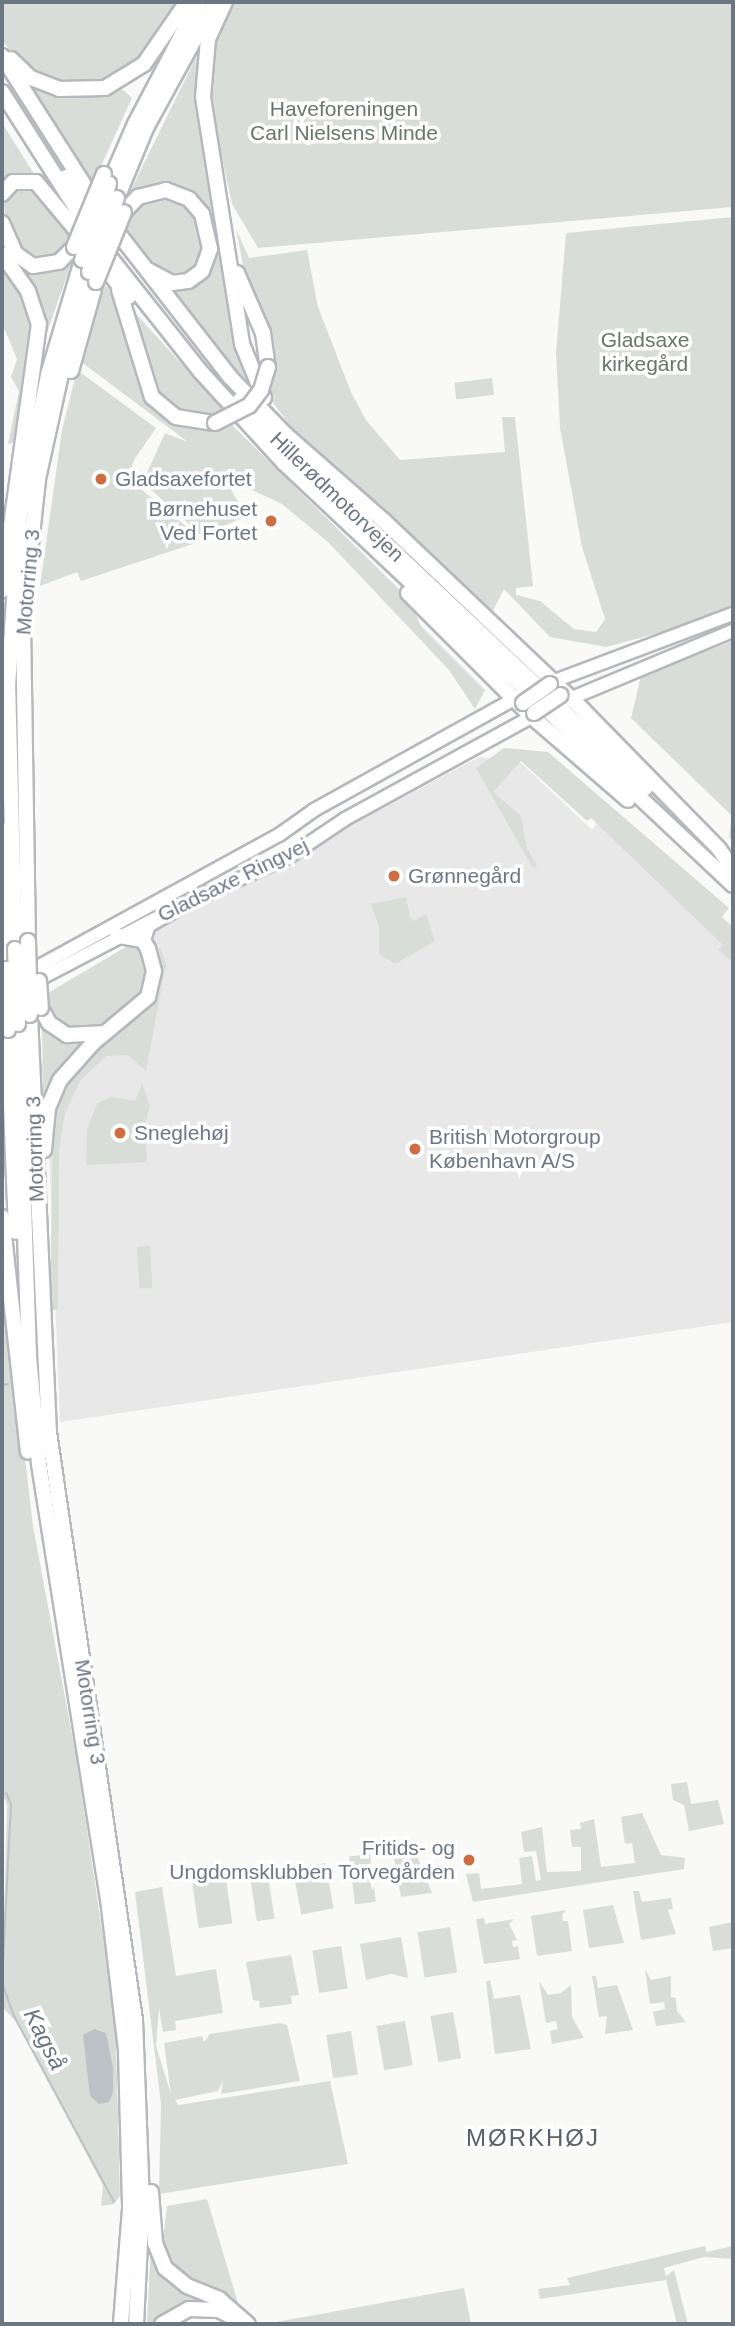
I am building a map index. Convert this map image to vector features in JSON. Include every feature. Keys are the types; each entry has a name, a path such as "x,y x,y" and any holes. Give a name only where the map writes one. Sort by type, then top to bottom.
{"highway":[{"path":"2,48 19,69 45,85 75,91 105,88 144,64 187,2"},
{"path":"107,179 187,2"},
{"name":"Motorring 3","path":"16,637 38,479 85,265 107,179 199,2"},
{"name":"Motorring 3","path":"136,2324 142,2202 135,2020 58,1507 42,1354 39,1252 24,1019 15,949 16,637 28,465 67,302 117,198 146,128 215,2"},
{"path":"225,2 208,39 202,82 248,364 265,401 303,448"},
{"path":"2,56 130,251 230,378 559,690 719,849 733,871"},
{"name":"Hillerødmotorvejen","path":"2,71 78,195 201,356 296,458 733,871"},
{"name":"Hillerødmotorvejen","path":"2,92 111,260 200,372 284,463 733,885"},
{"path":"2,111 61,207 115,283 200,372"},
{"path":"2,194 13,182 27,179 42,186 61,207"},
{"path":"115,283 131,318 152,397 176,417 215,423 249,406 261,390 268,367 263,332 237,274 217,180"},
{"path":"2,223 16,254 33,266 59,262 85,265 124,212 147,193 175,192 196,205 210,240 202,271 180,283 158,278 130,251"},
{"path":"2,254 28,291 39,324 2,590"},
{"path":"27,414 50,339 67,302"},
{"path":"284,463 303,489 525,707 684,848 715,869"},
{"path":"359,500 433,579 455,609"},
{"name":"Motorring 3","path":"15,686 32,938 24,1019 23,1360 42,1544 74,1693 108,1899 126,2051 130,2209 121,2324"},
{"path":"525,707 559,690"},
{"path":"2,830 4,964 24,1019 9,1076 2,1140"},
{"path":"39,1252 45,1127 51,1098 66,1071 148,997 154,971 143,940 148,925 183,905"},
{"path":"117,936 143,940"},
{"path":"24,1019 49,1023 67,1035 83,1037 109,1031"},
{"path":"9,1076 23,1360"},
{"path":"2,1217 23,1360"},
{"path":"135,2020 145,2066 151,2210 159,2256 176,2280 219,2299 248,2324"},
{"path":"162,2324 177,2313 205,2308 242,2324"}],"main road":[{"path":"559,690 733,614"},
{"path":"559,690 733,631"},
{"name":"Gladsaxe Ringvej","path":"2,999 117,936 290,856 525,707"},
{"name":"Gladsaxe Ringvej","path":"2,988 525,707"}],"shaded area":[{"path":"479,757 521,763 592,830 599,820 733,930 733,1322 60,1422 49,1151 53,1111 105,1040 148,1006 155,930"},
{"path":"94,2029 106,2033 113,2068 113,2093 109,2102 99,2104 90,2096 83,2035"}],"green space":[{"path":"2,2 180,2 135,64 100,84 59,87 21,65 2,40"},
{"name":"Haveforeningen Carl Nielsens Minde","path":"233,2 733,2 733,207 258,248 232,204 212,112 209,69 215,34"},
{"path":"206,37 200,65 256,391 253,397 158,283 181,286 214,249 206,210 192,193 125,202"},
{"path":"20,76 114,91 121,88 132,98 91,188"},
{"path":"2,123 36,177 2,193"},
{"path":"11,187 39,188 73,234 59,256 44,262 26,258 5,223 4,195"},
{"path":"172,195 198,213 205,263 181,279 152,270 121,231 131,206 142,198"},
{"name":"Gladsaxe kirkegård","path":"733,217 733,606 670,630 606,647 550,637 504,589 490,616 299,438 266,393 272,380 273,347 246,280 236,229 249,258 307,250 318,307 351,392 366,420 400,460 505,452 502,417 515,417 533,586 516,588 516,595 540,601 574,629 596,632 605,619 582,547 560,428 556,353 566,233"},
{"path":"2,233 25,265 74,256 45,338 37,303"},
{"path":"2,262 28,301 35,325 27,388 14,443 8,444 19,391 11,377 17,359 2,323"},
{"path":"103,284 112,290 125,314 139,381 154,407 183,425 200,429 232,425 409,599 421,626 485,690 475,709 449,670 329,543 282,504 233,481 228,484 246,516 202,536 147,486 146,475 165,433 188,442 80,361"},
{"path":"129,306 228,415 190,420 155,399"},
{"path":"77,370 156,428 134,460 126,485 141,489 188,528 196,543 81,581 77,572 40,586 62,430"},
{"path":"492,378 494,395 456,400 454,383"},
{"path":"733,641 733,842 729,837 732,816 631,718 641,676"},
{"path":"504,748 548,752 729,908 722,917 733,927 733,962 718,950 723,945 591,818 587,821 521,761 493,792 521,816 526,846 537,866 532,867 476,768"},
{"path":"406,897 410,917 414,921 426,914 435,941 395,964 379,954 379,926 371,904"},
{"path":"136,941 147,963 148,984 141,997 104,1027 69,1030 54,1019 46,994"},
{"path":"160,947 166,964 146,1071 128,1055 106,1056 80,1081 65,1113 59,1150 58,1309 50,1311 53,1111 62,1087 83,1058 148,1006 154,950"},
{"path":"42,1019 66,1040 88,1042 43,1121"},
{"path":"142,1084 150,1106 145,1124 147,1162 86,1165 87,1129 97,1104 110,1097 135,1101"},
{"path":"150,1246 152,1288 139,1289 137,1247"},
{"path":"2,1264 33,1526 76,1756 116,2040 120,2196 114,2204 101,2206 103,2185 16,2022 2,2006 7,1804 2,1794"},
{"path":"687,1782 691,1804 718,1800 724,1824 689,1831 684,1805 673,1800 671,1784"},
{"path":"642,1813 661,1855 685,1858 684,1869 473,1902 466,1874 479,1873 481,1889 522,1884 519,1858 532,1856 536,1881 541,1880 536,1851 524,1852 521,1832 542,1827 547,1872 581,1871 581,1847 572,1847 570,1830 581,1829 580,1823 594,1819 601,1867 635,1863 632,1843 625,1844 621,1817"},
{"path":"414,1849 432,1893 401,1897 393,1852"},
{"path":"370,1854 376,1902 355,1904 349,1857"},
{"path":"325,1863 334,1908 301,1914 293,1869"},
{"path":"267,1870 275,1918 257,1921 249,1873"},
{"path":"226,1879 232,1924 199,1928 192,1884"},
{"path":"162,1887 176,1976 216,1969 223,2013 175,2021 176,2030 163,2032 159,2008 156,2046 171,2094 164,2043 202,2036 204,2042 210,2034 280,2023 287,2025 300,2081 221,2094 223,2081 218,2091 175,2100 178,2105 330,2081 348,2164 159,2194 161,2104 135,1892"},
{"path":"633,1891 639,1891 642,1902 671,1898 673,1909 668,1910 676,1934 641,1940"},
{"path":"613,1905 624,1943 589,1948 583,1910"},
{"path":"566,1910 562,1915 563,1921 568,1921 572,1951 537,1956 531,1916"},
{"path":"484,1918 485,1924 514,1919 509,1924 517,1940 512,1941 513,1947 518,1946 520,1959 484,1964 476,1919"},
{"path":"732,1922 733,1948 713,1951 709,1927"},
{"path":"450,1927 457,1972 425,1978 417,1932"},
{"path":"401,1937 408,1978 391,1974 366,1980 360,1944"},
{"path":"341,1946 348,1988 319,1993 312,1951"},
{"path":"291,1955 299,1995 291,1996 292,2004 260,2008 259,2001 253,2000 246,1962"},
{"path":"645,1969 651,1980 671,1976 671,1997 676,1998 677,2011 686,2022 656,2026 653,2012 665,2009 664,2002 650,2004"},
{"path":"592,1976 596,1976 598,1988 617,1985 633,2030 605,2034 607,2016 599,2017"},
{"path":"490,1980 494,1999 520,1995 531,2049 495,2054 486,1982"},
{"path":"539,1981 548,1995 561,1993 571,1985 572,2017 584,2038 552,2044 550,2031 558,2029 556,2021 546,2023"},
{"path":"453,2012 461,2058 439,2062 430,2016"},
{"path":"405,2021 413,2065 384,2070 376,2026"},
{"path":"351,2031 358,2074 333,2078 326,2035"},
{"path":"207,2199 238,2303 177,2272 162,2248 167,2206"},
{"path":"151,2242 157,2260 208,2302 188,2303 169,2311 155,2324 147,2324"},
{"path":"705,2246 707,2252 733,2246 733,2259 704,2257 664,2268 666,2276 674,2270 688,2324 677,2324 666,2280 540,2299 538,2289 570,2285 567,2278"},
{"path":"464,2288 471,2324 265,2324"}],"waterway":[{"path":"2,1385 8,1384"},
{"name":"Kagså","path":"6,1793 11,1804 2,1983 14,2016 114,2202"}],"place":[{"name":"Gladsaxefortet","path":"101,479"},
{"name":"Børnehuset Ved Fortet","path":"271,521"},
{"name":"Grønnegård","path":"394,876"},
{"name":"Sneglehøj","path":"120,1133"},
{"name":"British Motorgroup København A/S","path":"415,1149"},
{"name":"Fritids- og Ungdomsklubben Torvegården","path":"469,1860"}],"district":[{"name":"MØRKHØJ","path":"533,2138"}]}
